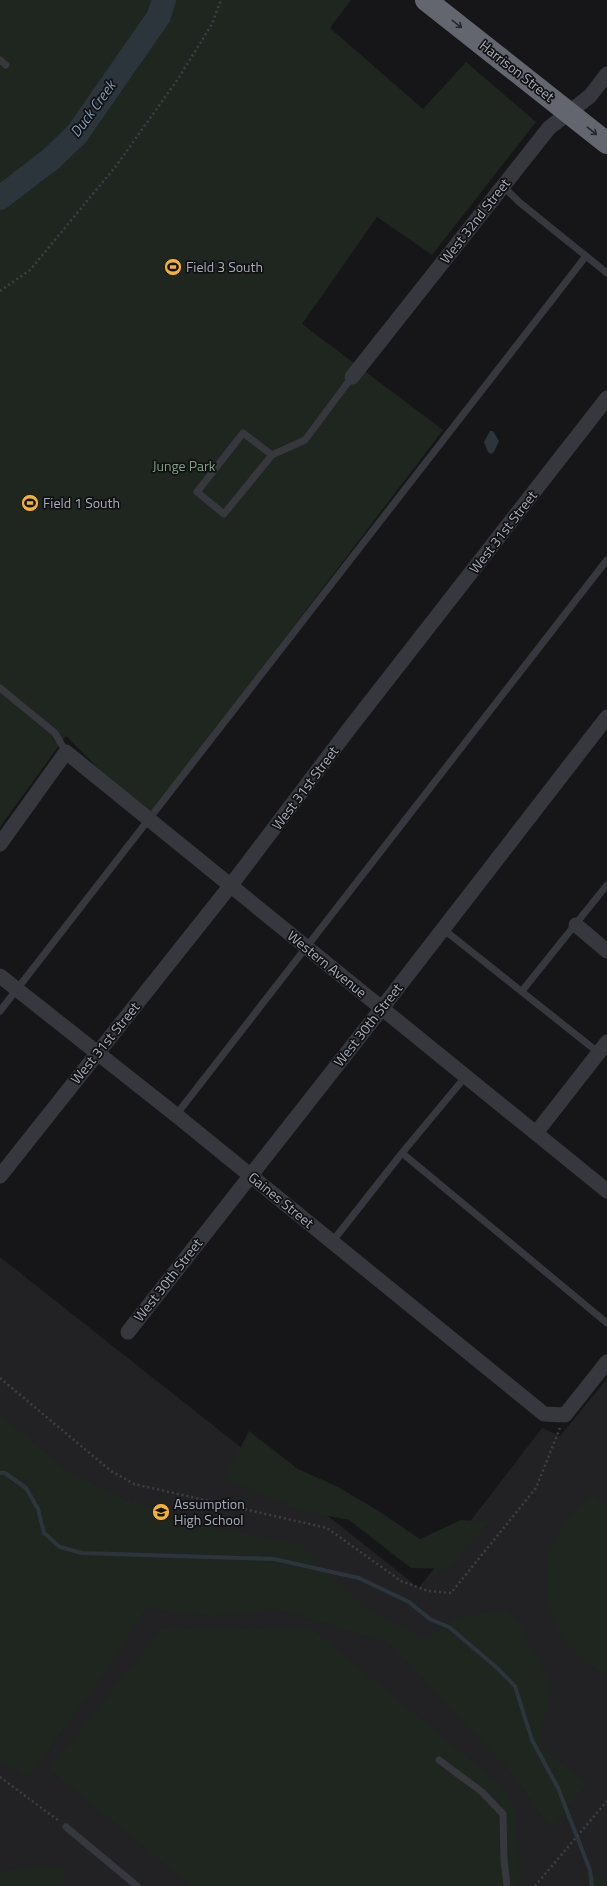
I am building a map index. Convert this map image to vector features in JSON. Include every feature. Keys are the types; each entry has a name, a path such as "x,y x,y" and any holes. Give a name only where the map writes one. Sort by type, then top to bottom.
{"highway":[{"name":"Harrison Street","path":"426,0 607,143"}],"street":[{"name":"West 32nd Street","path":"352,377 549,128 590,96 607,74"},
{"name":"West 31st Street","path":"0,1176 231,885 349,729 607,398"},
{"name":"West 30th Street","path":"128,1332 382,1008 607,717"},
{"name":"Western Avenue","path":"66,752 607,1190"},
{"path":"0,844 66,752"},
{"path":"576,925 607,951"},
{"name":"Gaines Street","path":"0,976 251,1175 544,1414 565,1415"},
{"path":"536,1133 603,1048"},
{"path":"565,1415 607,1362"}],"lane":[{"path":"0,60 6,65"},
{"path":"503,186 519,202 607,273"},
{"path":"0,1011 148,818 586,256"},
{"path":"272,455 243,433 197,492 224,514 272,455 305,440 352,377"},
{"path":"176,1115 607,560"},
{"path":"0,688 55,733 66,752"},
{"path":"522,991 607,885"},
{"path":"443,928 522,991 603,1048"},
{"path":"332,1242 402,1153 466,1076"},
{"path":"402,1153 607,1323"},
{"path":"440,1760 482,1792 503,1814 504,1860 507,1886"},
{"path":"66,1827 137,1886"}],"path":[{"path":"0,292 30,270 116,166 178,79 212,24 221,0"},
{"path":"0,1378 111,1471 134,1484 327,1528 401,1581 428,1591 451,1593 536,1488 565,1415"},
{"path":"0,1777 66,1827"},
{"path":"535,1886 607,1801"}],"shaded area":[{"path":"490,431 493,431 499,441 494,452 491,454 488,452 484,442"},
{"name":"Assumption High School","path":"0,1257 419,1588 542,1428 560,1436 607,1379 607,1886 0,1886"}],"green space":[{"name":"Junge Park","path":"0,0 351,0 330,28 423,109 466,62 536,122 432,255 377,217 302,324 443,430 148,818 66,736 0,827"},
{"path":"0,1414 72,1474 127,1500 220,1529 300,1544 362,1606 426,1639 457,1617 506,1610 521,1626 552,1687 539,1742 559,1761 587,1782 552,1830 515,1777 389,1643 278,1609 213,1616 147,1608 111,1664 29,1777 0,1761"},
{"path":"249,1431 298,1469 338,1487 377,1510 420,1539 461,1520 490,1522 447,1569 411,1568 349,1520 303,1511 224,1479"},
{"path":"593,1496 607,1506 607,1674 582,1658 563,1638 552,1615 546,1589 548,1563 556,1538 571,1515"},
{"path":"311,1628 502,1786 514,1805 521,1882 518,1886 191,1886 49,1769 161,1630"},
{"path":"63,1866 65,1886 0,1886 0,1871"},
{"path":"585,1871 607,1880 607,1886 590,1886"}],"waterway":[{"name":"Duck Creek","path":"0,198 51,159 77,134 159,16 164,0"},
{"path":"0,1473 5,1473 26,1488 38,1509 44,1533 60,1547 82,1553 274,1559 359,1578 409,1602 430,1619 449,1627 496,1667 515,1686 532,1740 558,1788 590,1870 592,1886"}],"place":[{"name":"Field 3 South","path":"173,267"},
{"name":"Field 1 South","path":"30,503"},
{"name":"Assumption High School","path":"161,1512"}]}
